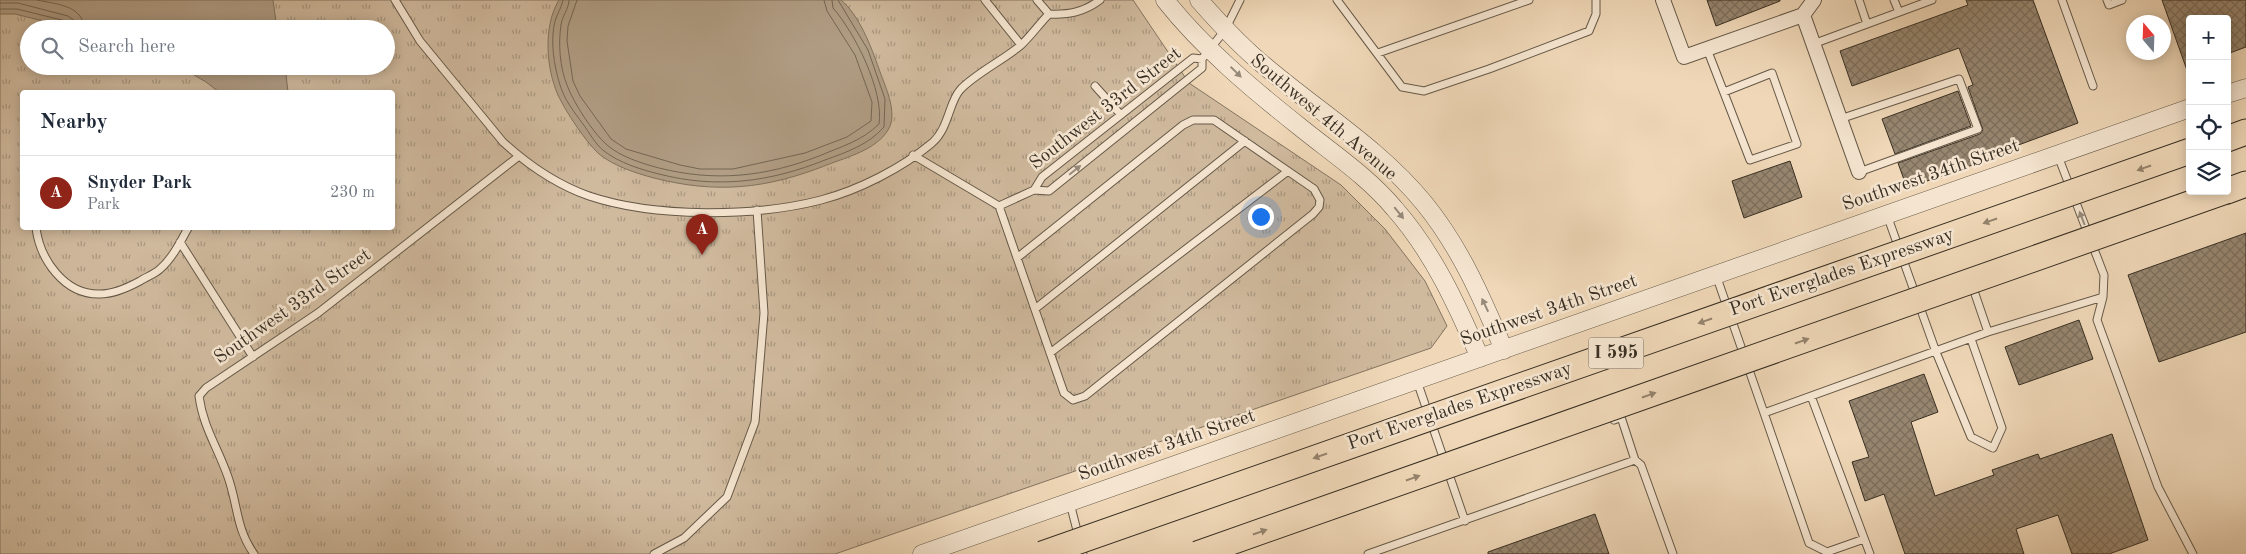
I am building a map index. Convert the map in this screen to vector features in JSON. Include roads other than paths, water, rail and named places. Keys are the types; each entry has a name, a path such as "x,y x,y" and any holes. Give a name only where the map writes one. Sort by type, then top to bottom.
{"highway":[{"path":"2231,137 2246,132"},
{"name":"Port Everglades Expressway","path":"1042,554 2186,152"},
{"name":"I 595","path":"2231,190 2246,184"},
{"name":"I 595","path":"1197,554 2216,195"}],"street":[{"name":"Southwest 4th Avenue","path":"1165,0 1206,53 1365,178 1394,208 1421,241 1450,289 1480,358"},
{"name":"Southwest 4th Avenue","path":"1199,0 1225,30 1266,67 1383,160 1424,203 1459,252 1504,350"},
{"path":"1663,0 1684,57 1803,15 1814,0"},
{"path":"1803,15 1859,172"},
{"path":"2231,93 2246,88"},
{"name":"Southwest 34th Street","path":"922,554 2186,109"}],"lane":[{"path":"395,0 426,48 502,142 519,156 559,182 589,196 628,206 692,213 758,210 822,200 864,184 913,156 933,142 948,119 959,90 1021,44 1049,14 1075,13 1089,8 1100,0"},
{"path":"985,0 1021,44"},
{"path":"1037,0 1049,14"},
{"name":"Southwest 33rd Street","path":"999,206 1034,190 1049,191 1202,68 1206,53 1225,30 1240,0"},
{"path":"1337,0 1402,87 1424,91 1489,69 1589,31 1596,14 1596,0"},
{"path":"1378,53 1529,0"},
{"path":"1858,0 1867,24"},
{"path":"1894,0 1899,12"},
{"path":"1813,44 1929,0"},
{"path":"2062,0 2093,86"},
{"path":"2107,0 2109,5 2122,0"},
{"path":"1707,49 1750,160 1797,144 1772,73 1724,92"},
{"name":"Southwest 33rd Street","path":"1034,190 1042,177 1193,58 1206,53"},
{"path":"1840,119 1959,79 1978,129 1859,172"},
{"path":"1094,86 1121,115"},
{"path":"913,156 999,206 1017,258 1035,310 1050,353 1068,398 1079,400 1319,208 1320,200 1314,189 1214,120 1193,120 1183,125 1017,258"},
{"path":"1035,310 1246,141"},
{"path":"2057,154 2104,275 2103,297 2097,320 2158,487 2193,554"},
{"name":"Southwest 33rd Street","path":"254,554 243,539 228,477 202,417 199,396 206,388 326,307 519,156"},
{"path":"1050,353 1288,171"},
{"path":"654,554 684,538 727,497 756,422 764,313 758,210"},
{"path":"1887,214 1936,352 1971,437 1993,448 2002,428 1971,339"},
{"path":"37,230 45,259 62,279 77,290 100,294 130,286 160,269 187,230"},
{"path":"180,242 253,357"},
{"path":"1716,275 1809,543 1827,552 1864,540"},
{"path":"1974,291 1988,332"},
{"path":"1764,413 1988,332 2103,297"},
{"path":"1417,381 1465,521"},
{"path":"1811,396 1870,554"},
{"path":"1603,424 1621,417 1635,460 1641,465 1673,554"},
{"path":"1368,554 1635,460"},
{"path":"1450,477 1459,474"},
{"path":"1070,503 1083,554"}],"water":[{"path":"0,0 273,0 276,20 39,20 15,14 0,14"},
{"path":"559,0 841,0 864,31 890,99 891,123 883,137 861,152 805,173 762,184 720,187 699,186 654,178 618,166 599,154 588,142 566,110 554,84 549,60 548,34 550,22"},
{"path":"194,75 286,75 288,90 216,90"}],"place":[{"name":"Snyder Park","path":"702,255"}]}
